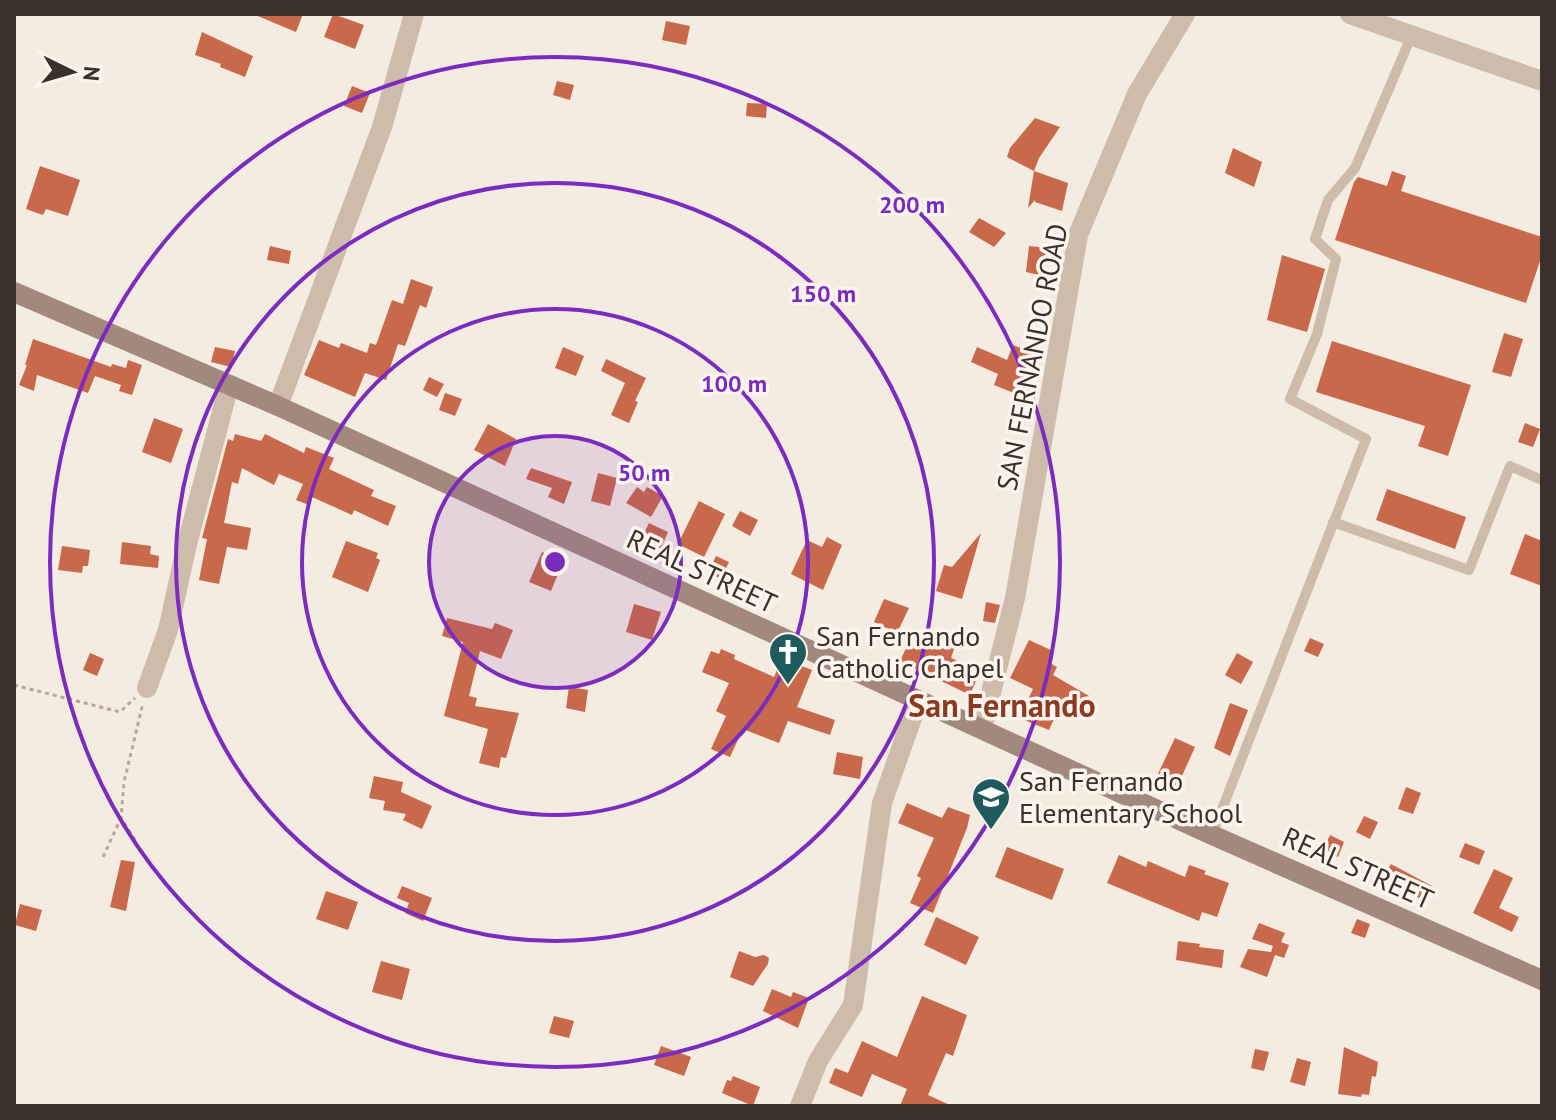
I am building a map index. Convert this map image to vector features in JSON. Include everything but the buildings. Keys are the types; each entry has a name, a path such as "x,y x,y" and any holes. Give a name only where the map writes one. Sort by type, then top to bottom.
{"main road":[{"name":"REAL STREET","path":"14,292 278,406 1212,835 1542,980"}],"street":[{"path":"278,406 382,127 414,14"},
{"name":"SAN FERNANDO ROAD","path":"982,728 1015,598 1078,235 1137,94 1185,14"},
{"path":"1350,14 1542,81"},
{"path":"147,688 168,630 229,385"},
{"path":"800,1106 818,1061 853,1005 882,803 918,701"}],"lane":[{"path":"1212,835 1366,439 1290,399 1317,334 1336,259 1315,239 1328,200 1355,168 1411,37"},
{"path":"1333,522 1469,570 1510,466 1542,480"}],"path":[{"path":"14,685 120,712 147,688"},
{"path":"103,857 121,818 133,736 147,688"},
{"path":"121,818 135,840"}],"place":[{"name":"San Fernando Catholic Chapel","path":"788,686"},
{"name":"San Fernando Elementary School","path":"991,831"}],"district":[{"name":"San Fernando","path":"1002,706"}]}
